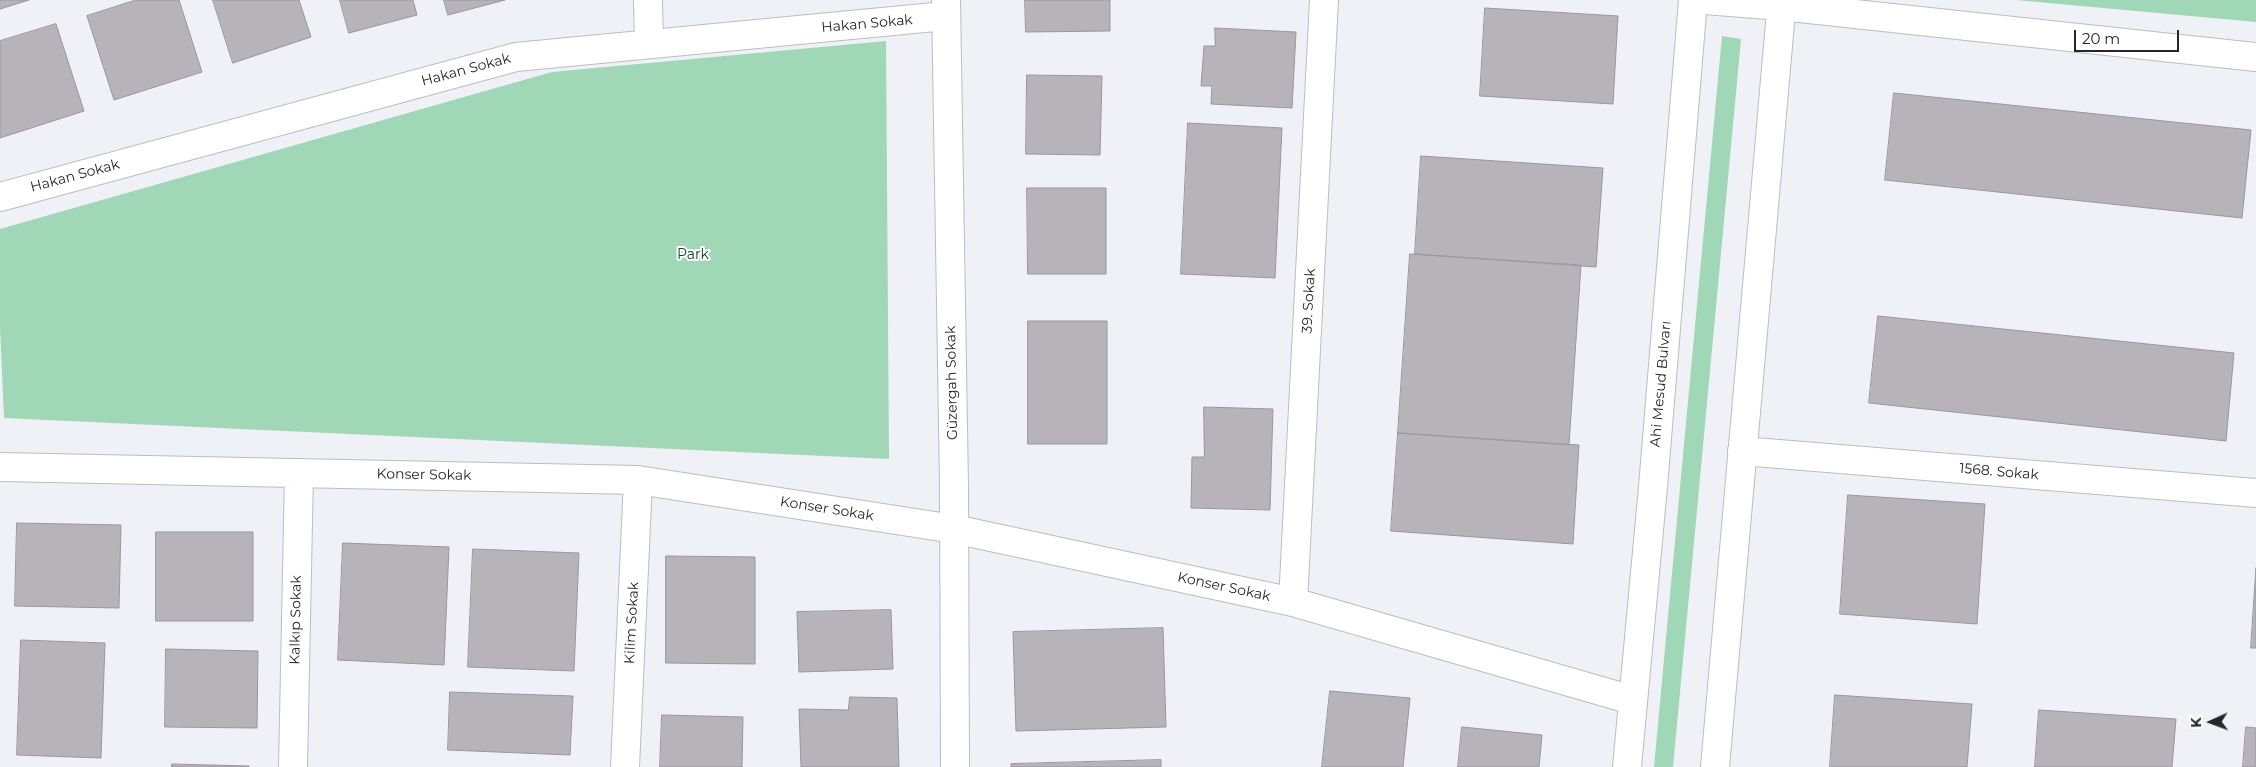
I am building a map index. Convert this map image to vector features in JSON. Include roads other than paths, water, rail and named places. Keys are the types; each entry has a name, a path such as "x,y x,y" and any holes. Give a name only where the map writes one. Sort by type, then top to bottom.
{"street":[{"path":"648,0 648,44"},
{"name":"39. Sokak","path":"1293,602 1324,0"},
{"name":"Ahi Mesud Bulvarı","path":"1627,767 1653,487 1693,0"},
{"path":"1706,0 1782,3 2256,56"},
{"path":"1715,767 1782,3"},
{"name":"Hakan Sokak","path":"0,197 516,57 648,44 945,8"},
{"name":"Güzergah Sokak","path":"945,8 956,767"},
{"name":"1568. Sokak","path":"1742,451 2256,494"},
{"name":"Konser Sokak","path":"0,468 638,480 954,528 1293,602 1632,700"},
{"name":"Kalkıp Sokak","path":"292,767 299,473"},
{"name":"Kilim Sokak","path":"625,767 638,480"}],"park label":[{"name":"Park","path":"693,255"}]}
